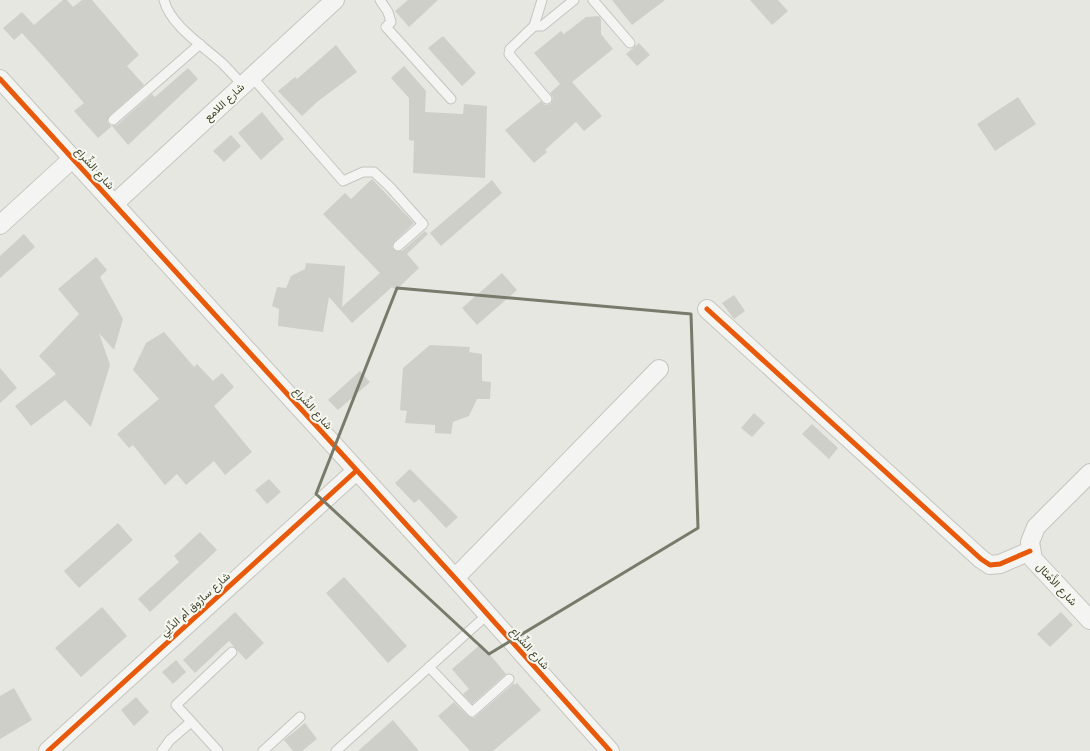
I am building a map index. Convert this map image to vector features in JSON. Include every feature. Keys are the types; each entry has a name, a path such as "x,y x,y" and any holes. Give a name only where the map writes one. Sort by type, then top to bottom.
{"street":[{"name":"شارع اللامع","path":"114,204 335,0"},
{"name":"شارع الشِّراع","path":"0,79 455,578 610,751"},
{"path":"0,225 72,158"},
{"path":"707,309 981,559 990,565 1000,564 1030,551"},
{"path":"455,578 658,369"},
{"name":"شارع سارُوق أم الدِّلِي","path":"48,751 356,471"},
{"name":"شارع الأَمْثال","path":"1090,473 1036,527 1030,542 1030,551 1033,559 1090,620"}],"lane":[{"path":"164,0 170,14 200,44 223,64 247,81 343,181 363,172 374,172 390,187 423,224 398,246"},
{"path":"380,0 388,12 391,22 386,27 451,99"},
{"path":"542,0 534,26 510,49 509,54 547,99"},
{"path":"534,26 542,26 574,0"},
{"path":"594,0 630,43"},
{"path":"113,120 200,44"},
{"path":"336,751 487,615"},
{"path":"218,751 176,705 232,652"},
{"path":"429,667 472,712 509,679"},
{"path":"263,751 300,717"},
{"path":"162,751 170,740 191,722"}],"highlighted area":[{"path":"397,288 691,314 698,528 489,654 316,494"}],"building":[{"path":"63,0 67,0 73,7 82,0 92,0 139,55 127,66 144,85 109,116 107,122 111,126 117,125 152,94 155,97 188,68 198,79 128,145 112,126 98,138 74,111 84,103 22,33 14,40 3,28 22,12 34,25"},
{"path":"408,0 438,0 409,27 395,11"},
{"path":"612,0 665,0 632,25"},
{"path":"750,0 778,0 788,11 772,25"},
{"path":"599,16 601,19 601,34 613,49 572,82 602,116 584,131 576,122 545,150 547,152 534,163 505,130 541,101 545,105 551,104 553,98 550,93 560,84 534,53 561,31 564,34 586,17"},
{"path":"443,36 476,73 462,86 428,48"},
{"path":"639,43 650,55 637,66 626,54"},
{"path":"336,45 357,72 317,102 302,116 278,91 295,77 297,79"},
{"path":"404,66 426,91 425,112 463,114 464,104 487,106 485,178 413,173 414,141 409,140 409,98 391,78"},
{"path":"1018,97 1036,124 995,151 977,124"},
{"path":"262,112 284,139 261,160 238,133"},
{"path":"231,135 241,146 224,162 213,151"},
{"path":"372,179 414,223 394,242 392,247 394,250 402,251 425,231 428,234 407,254 419,268 396,290 392,287 352,323 329,297 323,332 278,326 279,309 272,306 277,287 286,288 291,276 305,269 306,263 345,266 342,307 380,273 323,214 345,193 351,199"},
{"path":"492,180 502,193 441,246 430,233"},
{"path":"24,234 35,247 0,278 0,256"},
{"path":"96,257 107,270 100,277 123,319 114,350 99,333 110,365 91,427 65,400 31,426 15,406 56,374 39,356 79,314 58,289"},
{"path":"502,273 517,290 477,325 462,308"},
{"path":"734,295 745,311 734,319 722,303"},
{"path":"164,332 194,367 197,364 213,381 222,373 234,387 214,406 252,452 225,475 214,461 186,485 177,474 165,485 133,445 129,448 117,434 159,399 133,370 146,343"},
{"path":"430,345 470,347 469,352 482,354 482,381 491,382 490,399 477,399 469,416 453,422 451,434 435,433 435,425 405,423 407,411 400,410 403,368"},
{"path":"0,368 17,388 0,403"},
{"path":"360,371 370,382 338,410 328,400"},
{"path":"754,413 765,423 752,437 741,428"},
{"path":"812,424 838,448 829,459 802,434"},
{"path":"410,469 458,517 446,528 419,499 414,503 395,483"},
{"path":"269,479 281,492 267,504 255,490"},
{"path":"118,523 133,540 79,588 64,571"},
{"path":"200,532 217,550 150,612 138,599 179,562 174,556"},
{"path":"344,577 407,646 388,663 326,593"},
{"path":"102,607 127,636 81,677 55,648"},
{"path":"235,612 264,643 246,660 229,641 195,673 183,660"},
{"path":"1061,612 1073,625 1050,647 1037,634"},
{"path":"481,644 506,674 472,704 463,694 469,689 452,669"},
{"path":"176,660 186,672 173,684 162,672"},
{"path":"514,683 515,685 517,683 541,710 493,751 470,751 438,716 454,702 468,716 474,718"},
{"path":"14,688 32,720 0,739 0,696"},
{"path":"136,697 149,712 134,726 121,710"},
{"path":"393,720 419,751 358,751"},
{"path":"305,723 317,739 302,751 293,751 284,740"}],"cycle path":[{"path":"0,79 455,578 610,751"},
{"path":"707,309 981,559 990,565 1000,564 1030,551"},
{"path":"48,751 356,471"}]}
